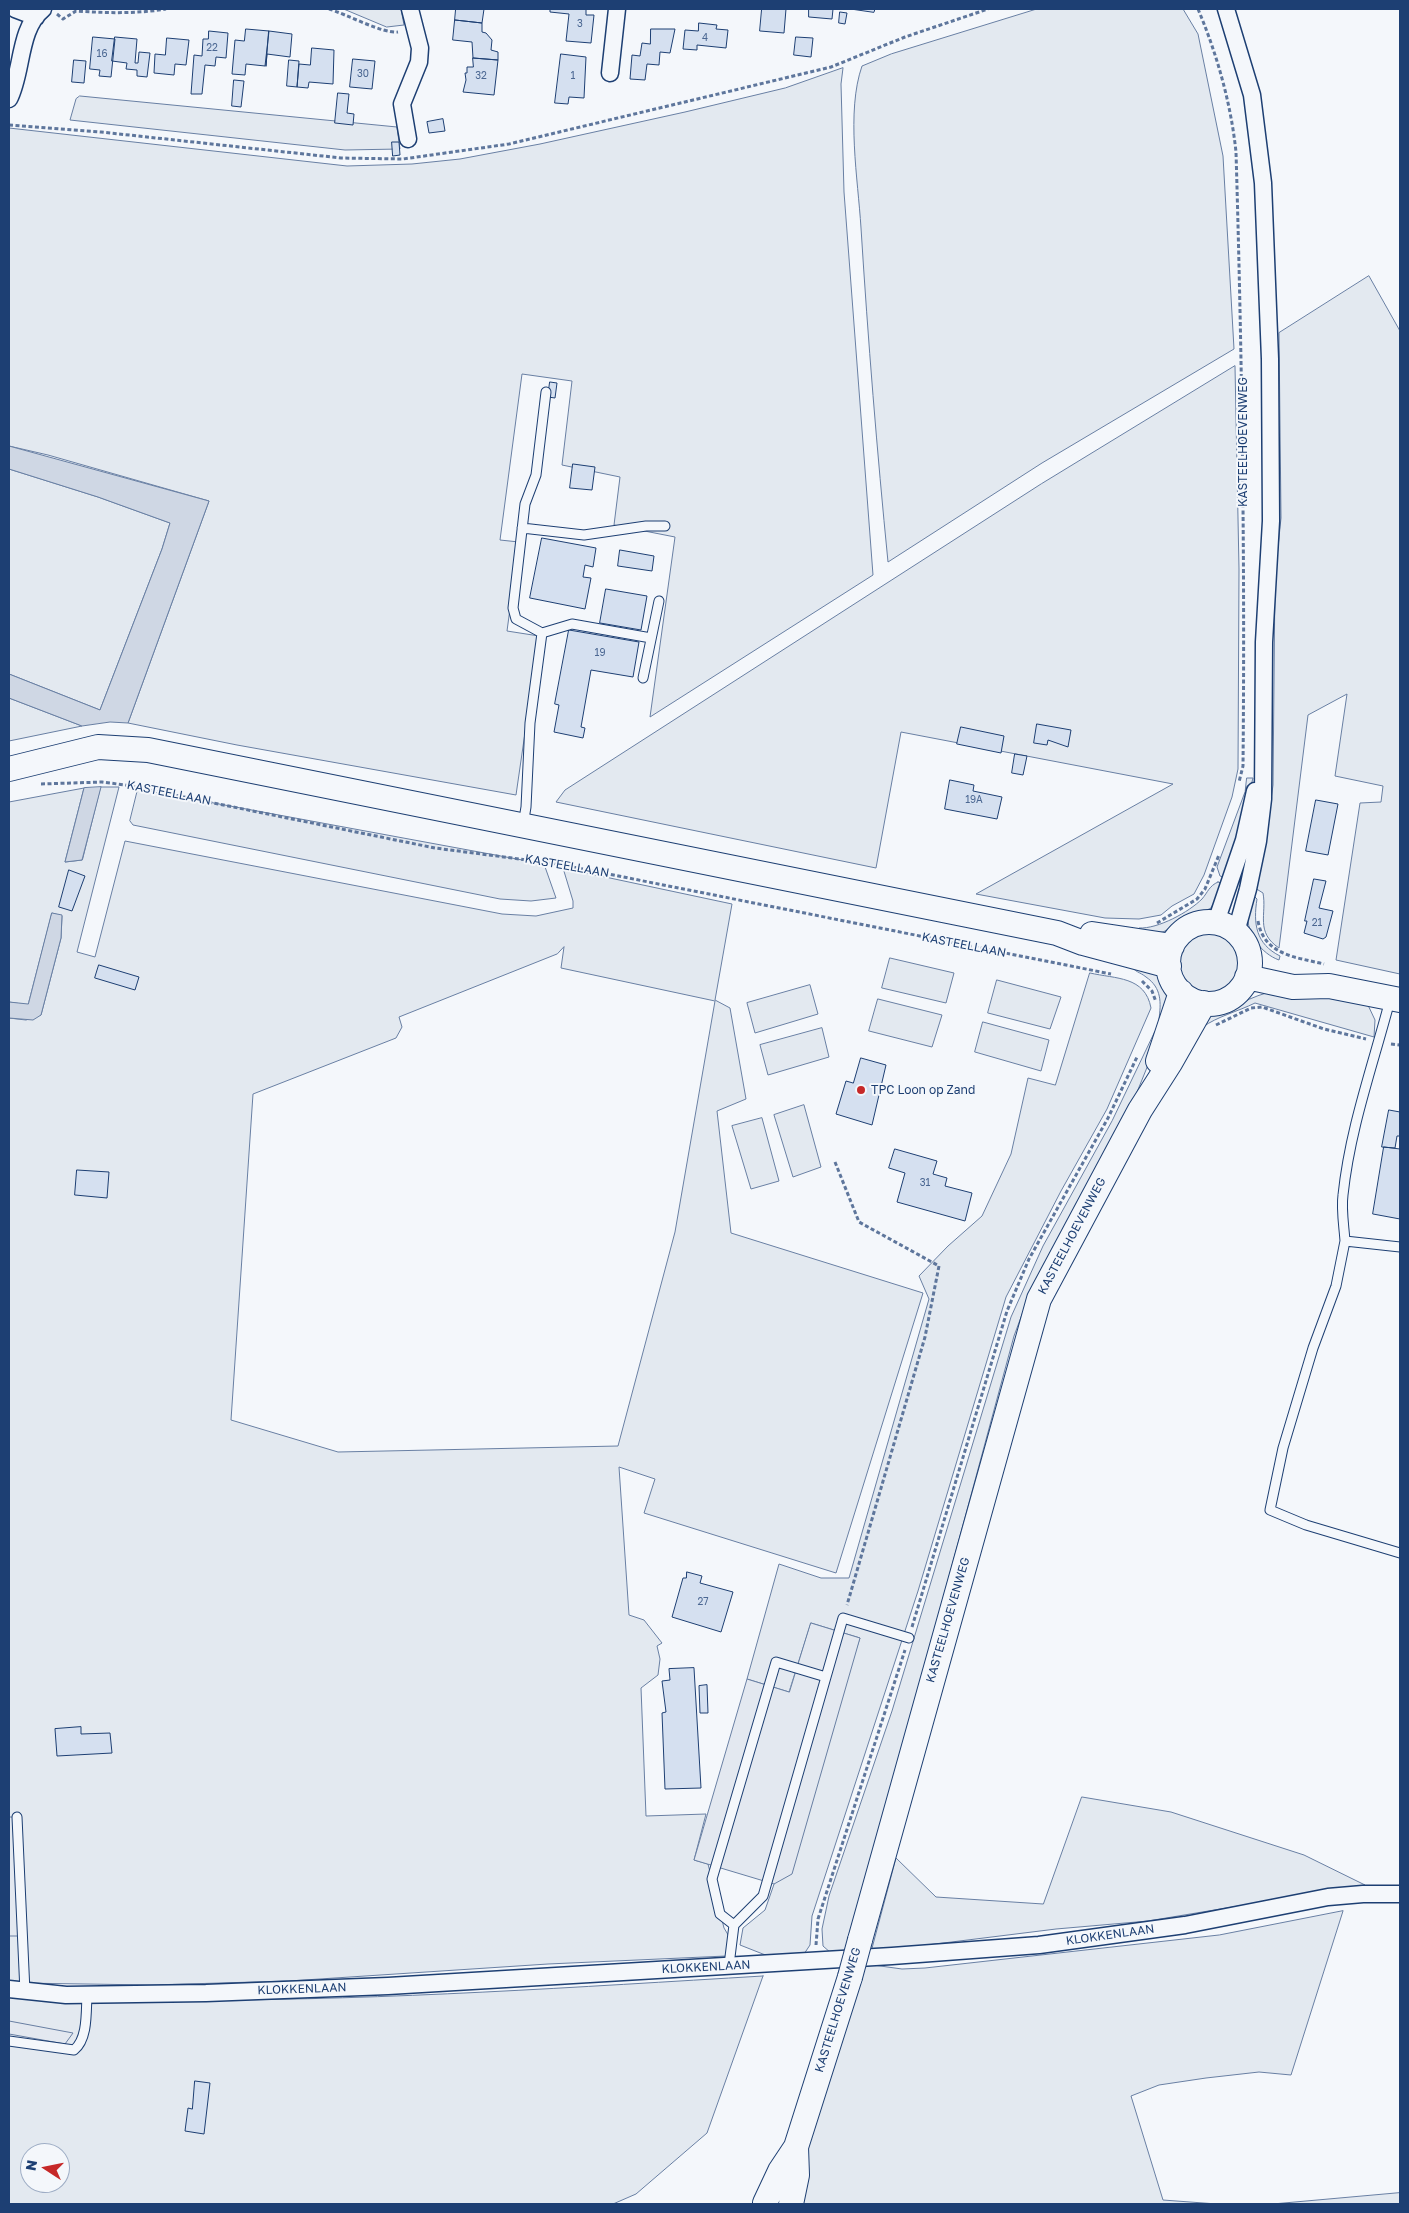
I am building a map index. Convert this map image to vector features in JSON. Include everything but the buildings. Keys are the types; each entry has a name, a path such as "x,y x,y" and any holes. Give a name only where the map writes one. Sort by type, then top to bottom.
{"street":[{"path":"9,99 27,34 39,13 15,9"},
{"path":"408,138 402,104 419,62 420,48 410,9"},
{"path":"610,72 617,9"},
{"path":"1226,9 1252,95 1264,192 1270,360 1271,521 1265,600 1263,799 1258,841 1248,889 1226,927"},
{"path":"9,770 98,747 148,750 1058,933 1131,938 1170,956"},
{"path":"1226,927 1231,882 1244,840 1264,754"},
{"path":"1201,923 1226,927 1246,945 1248,969 1243,985 1230,998 1221,1002 1204,1003 1187,997 1174,984 1170,956 1187,928 1201,923"},
{"path":"1248,969 1296,971 1328,975 1396,999"},
{"name":"KASTEELHOEVENWEG","path":"1140,1110 1181,992"},
{"name":"KASTEELHOEVENWEG","path":"764,2204 780,2171 796,2146 850,1977 1039,1298 1140,1110 1170,1063 1204,1003"},
{"name":"KLOKKENLAAN","path":"17,1990 87,1994 206,1993 388,1986 817,1960 1039,1944 1186,1925 1328,1897 1363,1894 1400,1894"},
{"name":"KASTEELHOEVENWEG","path":"791,2204 797,2175 796,2146"}],"lane":[{"path":"546,392 536,475 525,504 513,608 516,619 542,633 572,624 651,638"},
{"path":"522,528 584,535 646,526 665,526"},
{"path":"644,678 658,600"},
{"path":"522,825 526,807 530,723 542,633"},
{"path":"1396,999 1362,1098 1349,1151 1342,1197 1346,1241 1336,1286 1313,1348 1283,1448 1270,1510 1306,1525 1400,1553"},
{"path":"1346,1241 1400,1247"},
{"path":"729,1965 734,1925 763,1896 843,1618 909,1638"},
{"path":"734,1925 720,1914 712,1879 776,1662 826,1677"},
{"path":"17,1817 17,1990"},
{"path":"9,2041 74,2050 80,2046 86,2024 87,1994"}],"path":[{"path":"51,9 63,19 76,11 87,13 148,12 166,9"},
{"path":"328,9 349,15 392,33 415,28"},
{"path":"9,125 101,132 341,158 404,159 509,144 831,67 905,37 988,9"},
{"name":"KASTEELHOEVENWEG","path":"1198,9 1210,37 1233,124 1236,152 1243,411 1244,619 1243,766 1238,785"},
{"name":"KASTEELLAAN","path":"37,785 80,782 126,784 435,848 558,864 1116,975"},
{"path":"1150,924 1166,919 1172,912 1197,899 1210,876 1220,852"},
{"path":"1210,876 1231,882"},
{"path":"1259,914 1261,935 1277,952 1328,975"},
{"path":"1139,980 1152,991 1156,1009"},
{"path":"1212,1027 1255,1006 1333,1031 1400,1045"},
{"path":"835,1162 860,1222 939,1266 925,1337 843,1618"},
{"path":"817,1960 818,1919 909,1638"}],"shaded area":[{"path":"344,9 401,9 404,25 387,27"},
{"path":"1037,9 1183,9 1198,34 1223,156 1234,349 1042,463 888,562 854,146 857,84 862,66 891,54"},
{"path":"843,68 841,84 844,192 873,575 650,717 675,537 614,525 620,477 562,465 572,381 522,374 500,540 519,542 507,631 539,636 516,795 237,745 128,723 209,501 48,455 9,446 9,128 347,166 412,164 460,159 540,144 685,112 785,88"},
{"path":"80,96 397,127 400,149 345,150 70,120 76,99"},
{"path":"1369,276 1400,331 1400,974 1336,960 1360,803 1381,802 1383,786 1335,776 1347,694 1308,715 1279,948 1267,936 1264,929 1263,893 1255,888 1264,852 1273,785 1275,576 1281,518 1279,333"},
{"path":"1235,366 1239,569 1238,769 1232,797 1204,875 1194,894 1172,906 1161,915 1139,919 1105,918 976,894 1173,784 901,732 876,868 556,802 565,790 1041,484"},
{"path":"9,446 209,501 128,723 110,722 82,726 9,698 9,674 100,710 162,549 170,523 98,497 9,469"},
{"path":"9,469 98,497 170,523 162,549 100,710 9,674"},
{"path":"9,698 82,726 9,741"},
{"path":"1247,778 1253,778 1226,878 1220,876 1217,867 1245,792"},
{"path":"101,787 119,787 77,952 95,957 125,841 502,914 536,916 573,908 573,901 563,868 732,904 715,1000 730,1008 746,1099 717,1111 731,1233 923,1293 836,1573 644,1513 655,1479 619,1467 629,1615 644,1620 662,1643 657,1646 660,1659 658,1675 641,1688 646,1816 706,1814 694,1860 708,1864 724,1928 730,1938 726,1956 548,1964 289,1981 151,1985 19,1983 9,1981 9,1018 26,1020 41,1015 61,938 62,916 52,913 28,1005 9,1002 9,802 84,788 65,862 82,860","holes":["564,947 561,968 715,1001 675,1232 618,1446 338,1452 231,1420 253,1094 396,1038 402,1027 399,1017 557,954"]},
{"path":"101,787 82,860 65,862 84,788"},
{"path":"138,789 544,864 556,898 531,901 500,899 133,825 130,821"},
{"path":"1218,882 1224,884 1211,908 1163,932 1149,934 1137,932 1139,928 1147,928 1164,923 1181,914 1202,899 1211,887"},
{"path":"1253,895 1257,899 1256,925 1258,932 1266,946 1280,956 1279,960 1261,948 1252,936 1248,912"},
{"path":"52,913 62,915 61,938 41,1015 33,1020 9,1018 9,1002 28,1004"},
{"path":"1210,927 1223,930 1235,937 1242,949 1245,962 1242,975 1235,987 1223,994 1210,997 1197,994 1185,987 1178,975 1175,962 1178,949 1185,937 1197,930"},
{"path":"890,958 954,973 946,1003 882,988"},
{"path":"1131,965 1160,975 1167,999 1162,1024 1159,1019 1160,1002 1158,991 1151,981 1135,971"},
{"path":"1090,973 1119,978 1136,984 1148,998 1151,1008 1107,1109 1061,1191 1006,1297 918,1591 812,1916 810,1945 804,1954 773,1958 740,1945 743,1928 765,1910 860,1638 811,1623 789,1692 747,1679 779,1564 821,1578 849,1578 929,1299 919,1276 948,1246 982,1216 1011,1154 1028,1078 1055,1085"},
{"path":"997,980 1061,997 1050,1029 988,1013"},
{"path":"810,985 818,1014 755,1033 747,1003"},
{"path":"1275,991 1367,1003 1375,1020 1374,1037 1255,1003 1214,1020 1203,1027 1208,1016"},
{"path":"878,999 942,1015 932,1047 869,1031"},
{"path":"983,1022 1049,1040 1041,1071 975,1052"},
{"path":"822,1028 829,1057 768,1075 760,1045"},
{"path":"1155,1032 1161,1033 1135,1097 1027,1301 1014,1336 890,1795 844,1953 831,1953 823,1946 822,1929 829,1896 892,1711 1011,1317 1043,1246 1112,1121"},
{"path":"804,1105 821,1167 793,1177 774,1115"},
{"path":"762,1118 779,1181 751,1189 732,1126"},
{"path":"811,1623 860,1638 792,1874 774,1884 694,1860 747,1679 789,1692"},
{"path":"1082,1797 1171,1812 1304,1855 1365,1885 1148,1921 1056,1929 871,1952 896,1858 936,1897 1043,1904"},
{"path":"9,1817 14,1817 19,1936 9,1936"},
{"path":"1343,1911 1291,2075 1259,2072 1206,2078 1159,2085 1131,2096 1163,2200 1217,2204 800,2204 811,2125 866,1964 902,1969 925,1968 1219,1935"},
{"path":"763,1976 707,2133 636,2194 613,2204 9,2204 9,1997 202,2000 342,1998"},
{"path":"9,2021 73,2033 65,2044 9,2034"},
{"path":"1400,2193 1400,2204 1273,2204"}],"place":[{"name":"TPC Loon op Zand","path":"861,1090"}]}
